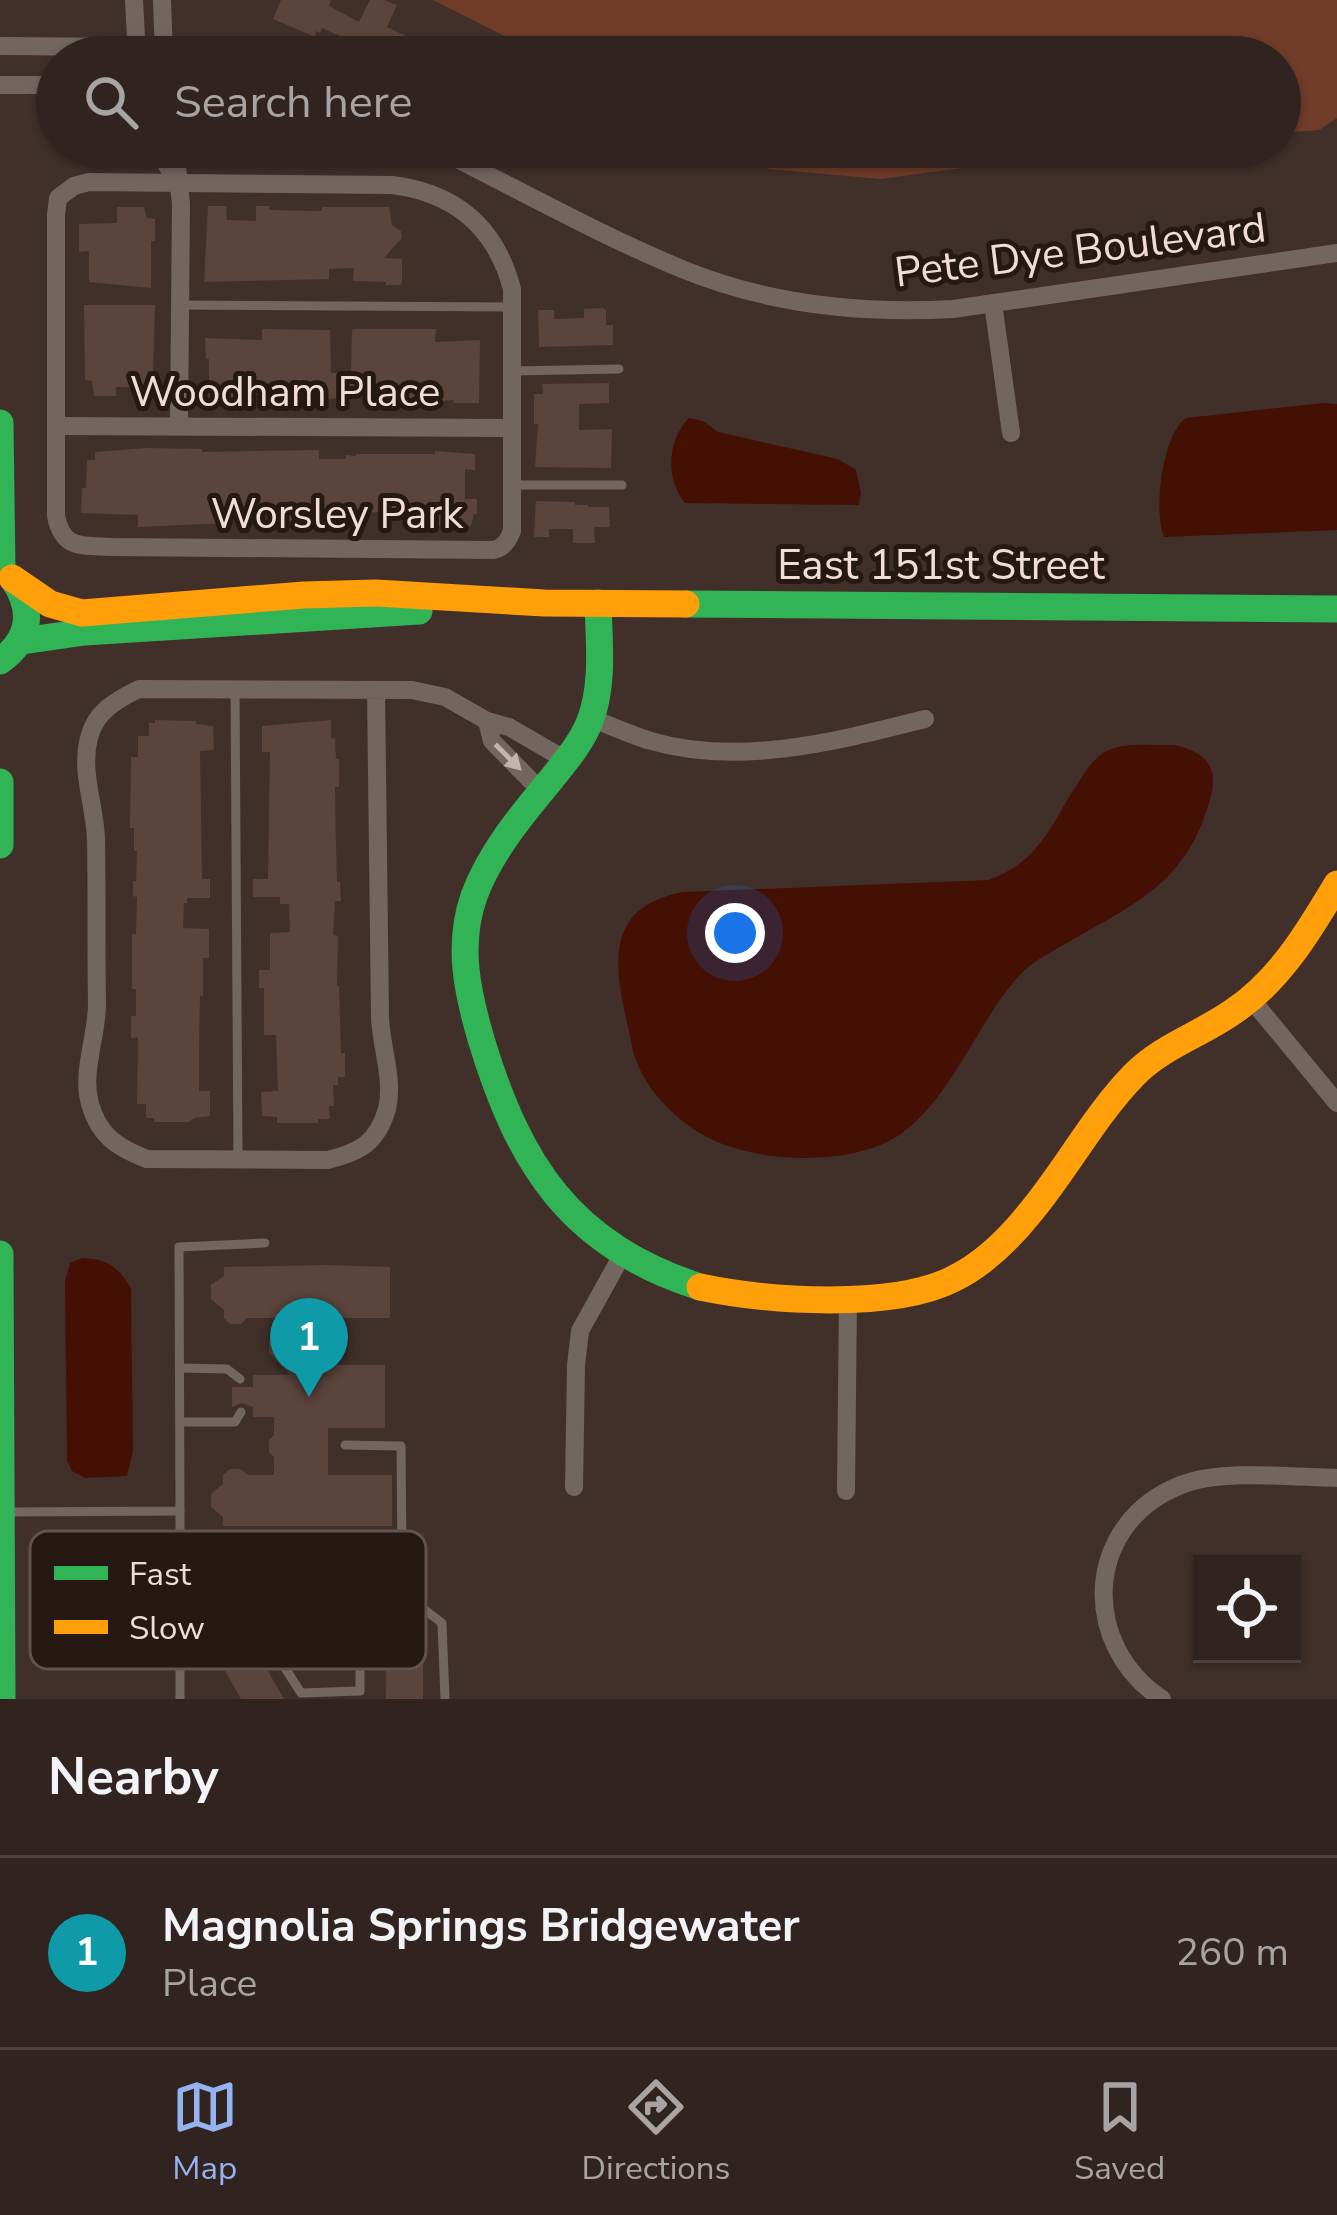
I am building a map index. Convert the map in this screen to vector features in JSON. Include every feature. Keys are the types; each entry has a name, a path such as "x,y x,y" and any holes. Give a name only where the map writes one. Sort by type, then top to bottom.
{"street":[{"path":"134,0 136,36"},
{"path":"162,0 163,36"},
{"path":"0,46 36,48"},
{"path":"0,85 36,85"},
{"path":"167,168 177,182"},
{"path":"176,168 182,204 179,425"},
{"name":"Pete Dye Boulevard","path":"477,168 683,269 738,288 846,309 908,311 993,303 1337,253"},
{"name":"Worsley Park","path":"177,182 411,188 467,212 484,229 508,271 512,307 512,532 508,542 494,550 83,545 67,541 58,524 58,198 74,186 177,182"},
{"path":"993,303 1012,433"},
{"path":"0,423 5,573 23,591 28,608 28,625 11,652 0,690"},
{"name":"Woodham Place","path":"57,425 512,428"},
{"name":"East 151st Street","path":"5,573 50,604 82,613 376,593 544,603 1337,610"},
{"name":"East 151st Street","path":"11,652 130,629 544,603"},
{"path":"598,603 598,691 591,718 566,760 499,844 476,890 464,948 465,975 501,1105 527,1157 579,1222 622,1255 671,1278 751,1297 848,1298 898,1297 962,1275 998,1250 1135,1074 1151,1059 1250,999 1294,952 1337,884"},
{"path":"376,690 380,1025 390,1089 376,1135 357,1152 328,1160 147,1159 121,1149 101,1129 87,1086 97,1014 96,833 86,760 89,735 115,700 139,689 412,690 445,697 566,760"},
{"path":"591,718 649,741 695,750 784,749 925,719"},
{"path":"487,721 492,741 541,791"},
{"path":"0,782 0,844"},
{"path":"1250,999 1337,1103"},
{"path":"0,1254 2,1699"},
{"path":"574,1487 580,1330 622,1255"},
{"path":"846,1491 848,1298"},
{"path":"1162,1699 1134,1677 1117,1652 1104,1611 1106,1574 1118,1537 1129,1522 1142,1508 1201,1479 1337,1478"}],"lane":[{"path":"182,305 512,307"},
{"path":"512,370 620,370"},
{"path":"512,485 622,485"},
{"path":"235,689 238,1159"},
{"path":"180,1531 179,1247 265,1244"},
{"path":"180,1368 227,1369 240,1379"},
{"path":"180,1422 235,1422 241,1412"},
{"path":"345,1445 401,1446 402,1531"},
{"path":"1,1512 180,1511"},
{"path":"426,1611 442,1623 446,1699"},
{"path":"286,1669 302,1693 359,1691 359,1669"}],"shaded area":[{"path":"433,0 1337,0 1337,118 1319,130 1301,131 1301,36 504,36"},
{"path":"766,168 962,168 881,179"},
{"path":"1337,404 1337,530 1164,537 1159,509 1162,474 1171,440 1186,418"},
{"path":"689,418 718,432 838,459 856,470 859,505 685,503 674,483 671,460 676,437"},
{"path":"1175,745 1194,751 1213,775 1202,824 1190,848 1176,868 1141,899 1025,970 1004,994 939,1096 906,1130 864,1151 839,1156 758,1154 713,1140 687,1124 651,1089 632,1046 619,951 635,914 654,901 683,892 988,880 1034,851 1100,755 1125,746"},
{"path":"82,1258 111,1265 131,1288 133,1451 127,1476 85,1478 72,1471 67,1461 65,1281 70,1263"}],"building":[{"path":"281,0 331,0 329,6 359,22 370,0 384,0 397,5 387,27 406,36 340,36 322,28 313,36 273,19"},
{"path":"208,206 226,206 227,220 256,221 256,206 312,211 389,207 392,225 402,238 384,258 402,259 401,285 353,281 354,268 329,269 329,279 204,282"},
{"path":"117,207 144,207 147,218 155,219 151,288 89,282 89,251 79,252 79,224 117,223"},
{"path":"84,305 155,305 156,387 116,387 116,396 94,396 92,381 85,380"},
{"path":"603,308 606,325 613,325 613,345 539,347 538,310 554,310 554,319 584,318 584,309"},
{"path":"262,329 330,330 331,373 351,373 355,329 436,329 435,342 480,340 479,403 366,397 260,402 260,395 209,399 205,338 262,340"},
{"path":"609,383 609,403 579,404 579,430 612,429 611,468 535,467 534,394 543,394 542,384"},
{"path":"319,450 319,459 435,451 475,454 475,470 465,469 465,499 477,499 477,514 471,526 438,526 433,519 382,520 382,512 285,521 285,511 229,512 229,523 138,527 138,515 81,513 87,460 95,460 95,452"},
{"path":"536,501 609,507 610,527 594,527 595,543 573,543 573,529 549,529 549,537 534,537"},
{"path":"331,720 331,738 339,759 339,787 335,787 341,901 335,901 333,935 338,936 345,1077 338,1077 338,1085 333,1085 330,1119 277,1123 277,1117 262,1116 261,1092 278,1091 276,1035 264,1035 264,988 259,988 259,970 270,970 270,933 290,932 289,904 280,904 280,897 253,897 253,879 268,879 270,752 262,752 262,726"},
{"path":"149,723 213,726 214,750 200,751 202,879 210,879 210,898 187,898 183,928 209,929 209,958 203,958 200,996 199,1091 210,1091 210,1116 189,1122 146,1118 146,1104 137,1104 138,1037 131,1038 131,1016 136,1016 132,934 136,934 133,881 137,851 134,828 130,828 131,757 138,757 138,736 149,736"},
{"path":"224,1267 390,1267 390,1318 328,1318 328,1365 385,1365 385,1428 328,1428 328,1475 392,1475 392,1526 223,1526 223,1517 211,1507 211,1494 223,1484 223,1475 241,1469 248,1475 274,1475 269,1440 274,1435 274,1417 253,1417 253,1407 242,1403 232,1407 232,1387 253,1387 253,1375 290,1375 269,1353 269,1341 296,1318 247,1318 241,1324 230,1324 224,1310 211,1299 211,1285 224,1276"},
{"path":"224,1669 267,1669 284,1699 241,1699"},
{"path":"386,1669 423,1669 423,1699 386,1699"}],"traffic: fast":[{"path":"0,423 2,571"},
{"path":"0,661 18,643 26,623 24,602 13,579"},
{"path":"598,603 599,678 590,721 481,880 466,932 468,986 481,1039 513,1125 556,1195 617,1249 700,1287"},
{"path":"686,604 1337,609"},
{"path":"22,641 85,632 419,611"},
{"path":"0,782 0,845"},
{"path":"0,1254 2,1699"}],"traffic: slow":[{"path":"12,578 50,604 82,613 376,593 544,603 686,604"},
{"path":"700,1287 793,1299 864,1299 927,1289 964,1273 1021,1224 1134,1075 1266,985 1337,884"}],"place":[{"name":"Magnolia Springs Bridgewater","path":"309,1397"}]}
